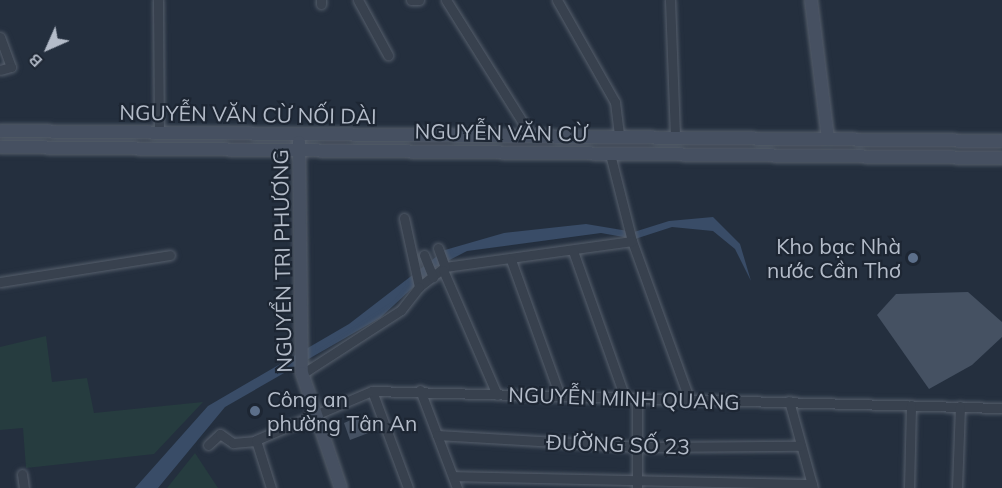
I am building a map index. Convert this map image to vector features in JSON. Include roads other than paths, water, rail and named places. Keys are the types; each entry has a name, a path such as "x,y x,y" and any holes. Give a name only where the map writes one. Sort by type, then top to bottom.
{"main road":[{"path":"811,0 828,140"},
{"name":"NGUYỄN VĂN CỪ NỐI DÀI","path":"0,131 159,133 299,141 532,137"},
{"name":"NGUYỄN VĂN CỪ","path":"532,137 1002,141"},
{"name":"NGUYỄN VĂN CỪ","path":"0,147 299,141 610,154 1002,158"},
{"name":"NGUYỂN TRI PHƯƠNG","path":"299,141 302,374 314,415 341,488"}],"street":[{"path":"158,0 159,133"},
{"path":"358,0 388,55"},
{"path":"411,0 419,0"},
{"path":"446,0 532,137"},
{"path":"556,0 610,93 620,137"},
{"path":"670,0 675,137"},
{"path":"0,37 10,68 0,70"},
{"path":"610,154 632,240 690,401"},
{"path":"404,218 419,285"},
{"path":"302,374 400,310 419,285 444,267 511,260 632,240"},
{"path":"438,250 497,395"},
{"path":"573,251 625,398"},
{"path":"0,282 170,255"},
{"path":"425,258 432,275"},
{"path":"511,260 560,396"},
{"path":"420,390 457,488"},
{"name":"NGUYỄN MINH QUANG","path":"256,440 372,391 420,390 637,400 789,401 1002,408"},
{"path":"372,391 408,488"},
{"path":"637,400 637,486"},
{"path":"453,476 637,486 813,486 789,401"},
{"path":"909,488 912,405"},
{"path":"957,488 960,406"},
{"path":"208,445 220,434 233,443 256,440 271,488"},
{"name":"ĐƯỜNG SỐ 23","path":"437,435 637,447 800,446"},
{"path":"22,474 24,488"}],"water":[{"path":"713,217 740,244 751,281 735,249 713,231 672,227 635,239 601,233 467,251 434,268 380,318 225,407 158,488 135,488 208,406 349,324 445,250 504,233 586,224 634,232 669,221"}],"place":[{"name":"Kho bạc Nhà nước Cần Thơ","path":"913,258"},
{"name":"Công an phường Tân An","path":"255,411"}]}
